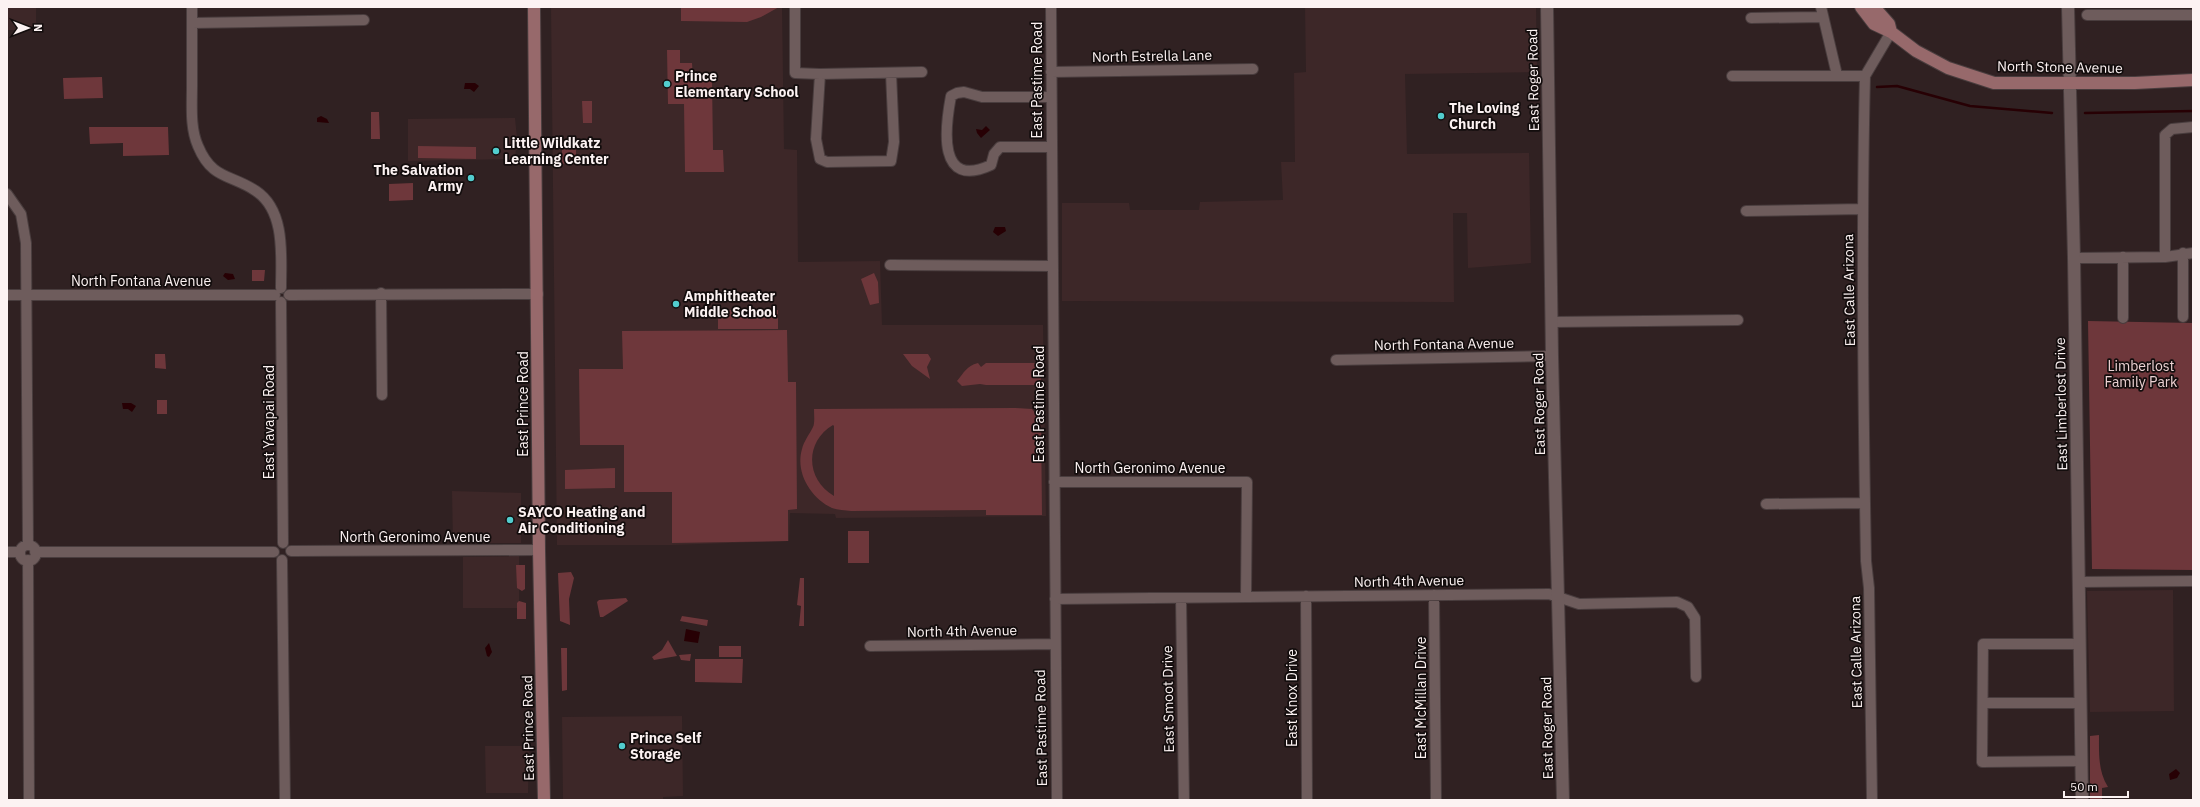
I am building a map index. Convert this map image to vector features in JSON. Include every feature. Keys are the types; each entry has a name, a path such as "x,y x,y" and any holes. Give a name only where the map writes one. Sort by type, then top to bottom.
{"main road":[{"name":"East Prince Road","path":"534,7 538,294 539,550 544,800"},
{"name":"North Stone Avenue","path":"1861,7 1874,24 1891,32 1916,51 1948,68 1994,83 2193,80"},
{"name":"North Stone Avenue","path":"1874,7 1889,24 1891,32"}],"street":[{"name":"East Yavapai Road","path":"192,7 193,126 197,146 214,171 257,192 269,206 275,218 281,241 283,543"},
{"path":"795,7 796,74 922,72"},
{"name":"East Pastime Road","path":"1051,7 1055,599 1054,644 1057,800"},
{"name":"East Roger Road","path":"1547,7 1552,356 1563,800"},
{"name":"East Limberlost Drive","path":"2068,7 2074,258 2082,800"},
{"path":"1751,18 1822,12 1837,75"},
{"path":"2087,15 2193,15"},
{"path":"192,23 364,20"},
{"path":"1732,76 1865,76 1891,32"},
{"name":"North Estrella Lane","path":"1051,72 1252,69"},
{"path":"820,74 816,139 820,159 827,162 891,161 894,142 892,73"},
{"name":"East Calle Arizona","path":"1865,76 1862,209 1865,503 1866,562 1870,588 1872,800"},
{"path":"1051,97 982,97 964,92 957,92 951,96 946,122 950,159 956,168 981,170 991,165 994,154 1000,147 1051,147"},
{"path":"2165,257 2165,135 2172,128 2193,127"},
{"path":"7,194 21,214 26,243 32,549 34,558 28,560 21,557 20,552"},
{"path":"1746,211 1862,209"},
{"path":"2074,258 2165,257 2182,253 2193,253"},
{"path":"2182,253 2182,318"},
{"path":"2122,257 2123,318"},
{"path":"890,265 1053,266"},
{"path":"381,293 382,395"},
{"name":"North Fontana Avenue","path":"7,295 281,295 381,293 538,294"},
{"path":"1552,322 1738,320"},
{"name":"North Fontana Avenue","path":"1336,360 1552,356"},
{"name":"North Geronimo Avenue","path":"1054,482 1247,482 1246,597"},
{"path":"1766,504 1865,503"},
{"path":"274,552 276,547 283,543 289,546 290,551 288,558 282,560"},
{"path":"20,552 24,546 32,549 274,552"},
{"name":"North Geronimo Avenue","path":"290,551 539,550"},
{"path":"7,552 20,552"},
{"path":"274,552 277,557 282,560"},
{"path":"28,560 29,800"},
{"path":"282,560 285,800"},
{"path":"2079,582 2193,581"},
{"name":"North 4th Avenue","path":"1055,599 1549,594 1579,604 1677,602 1684,604 1693,613 1696,626 1696,678"},
{"name":"East McMillan Drive","path":"1434,595 1436,800"},
{"name":"East Knox Drive","path":"1306,596 1307,800"},
{"name":"East Smoot Drive","path":"1181,598 1184,800"},
{"name":"North 4th Avenue","path":"870,646 1054,644"},
{"path":"2080,644 1983,644 1982,762 2081,761"},
{"path":"1983,703 2080,703"}],"shaded area":[{"path":"7,7 36,7 36,30 7,30"},
{"name":"Amphitheater Middle School","path":"551,7 782,7 784,149 797,150 798,262 880,261 882,325 1043,325 1046,516 836,518 835,514 790,513 789,541 672,545 557,545"},
{"path":"1305,7 1536,7 1537,72 1405,74 1407,154 1529,153 1531,263 1468,268 1467,213 1453,213 1454,302 1062,301 1062,203 1129,203 1130,210 1199,210 1200,202 1283,200 1281,162 1295,162 1294,73 1306,72"},
{"path":"465,83 475,83 479,86 474,92 470,89 464,89"},
{"path":"321,116 327,119 329,123 317,122 317,118"},
{"path":"515,118 517,138 515,159 408,161 408,119"},
{"path":"986,126 990,130 981,138 976,129 982,130"},
{"path":"995,227 1005,227 1006,231 998,236 993,232"},
{"path":"225,273 233,274 235,279 228,280 223,276"},
{"path":"122,403 131,403 136,406 132,412 128,409 123,409"},
{"path":"452,491 521,493 521,543 453,543"},
{"path":"519,556 519,608 463,608 463,557"},
{"path":"2173,590 2174,711 2090,712 2087,591"},
{"path":"686,629 700,632 698,643 684,641"},
{"path":"489,643 492,652 489,657 487,656 485,648"},
{"name":"Prince Self Storage","path":"682,716 683,796 663,797 663,800 563,800 562,717"},
{"path":"485,746 529,746 528,793 486,793"},
{"path":"2176,769 2180,773 2177,778 2170,780 2169,774"}],"green space":[{"path":"681,7 779,7 761,17 747,22 681,21"},
{"path":"667,50 680,50 680,63 692,63 693,79 712,79 713,150 723,150 724,172 685,172 684,104 668,104"},
{"path":"102,77 103,98 64,99 63,78"},
{"path":"582,101 592,101 592,123 583,123"},
{"path":"371,112 379,112 380,139 371,139"},
{"path":"89,127 168,127 169,155 123,156 123,143 90,144"},
{"path":"562,141 576,141 576,162 562,164"},
{"path":"418,146 476,147 476,159 418,158"},
{"path":"413,183 413,200 389,201 389,184"},
{"path":"252,270 265,270 264,281 252,281"},
{"path":"874,273 878,282 879,303 870,305 861,279"},
{"path":"718,310 778,310 778,329 718,329"},
{"name":"Limberlost Family Park","path":"2088,321 2193,323 2193,570 2092,569"},
{"path":"787,330 788,382 796,382 797,509 788,510 788,541 672,543 672,492 624,492 624,445 580,445 579,369 623,369 622,331"},
{"path":"155,354 165,354 166,369 155,368"},
{"path":"903,354 928,354 931,359 927,367 930,379 912,366"},
{"path":"978,363 981,367 986,363 1036,363 1040,365 1041,380 1036,385 980,384 962,386 957,381 968,368"},
{"path":"157,400 167,400 167,414 157,414"},
{"path":"814,409 1032,409 1041,421 1042,515 986,515 986,510 851,511 832,508 824,504 811,491 806,484 801,467 800,458 803,446 814,425","holes":["833,425 834,496 818,481 812,461 813,451 817,441 824,432"]},
{"path":"615,468 615,488 565,489 565,470"},
{"path":"848,531 869,531 869,563 848,563"},
{"path":"516,565 525,565 525,589 522,591 517,588"},
{"path":"571,572 574,578 569,599 570,625 560,621 558,573"},
{"path":"800,578 804,578 804,626 799,626 801,606 797,605"},
{"path":"626,598 628,601 603,617 600,617 597,602 599,600"},
{"path":"519,601 526,603 526,619 517,619 517,603"},
{"path":"682,616 708,620 707,626 680,621"},
{"path":"668,640 677,656 654,660 652,657 662,650"},
{"path":"719,646 741,646 741,657 719,657"},
{"path":"561,648 567,648 567,690 562,691"},
{"path":"691,654 690,661 681,660 679,655"},
{"path":"695,659 743,659 742,683 695,682"},
{"path":"2099,735 2099,756 2102,775 2108,787 2102,788 2102,800 2090,800 2090,736"}],"waterway":[{"path":"1877,87 1897,86 1970,106 2052,113"},
{"path":"2085,113 2193,111"}],"place":[{"name":"Prince Elementary School","path":"667,84"},
{"name":"The Loving Church","path":"1441,116"},
{"name":"Little Wildkatz Learning Center","path":"496,151"},
{"name":"The Salvation Army","path":"471,178"},
{"name":"Amphitheater Middle School","path":"676,304"},
{"name":"SAYCO Heating and Air Conditioning","path":"510,520"},
{"name":"Prince Self Storage","path":"622,746"}]}
